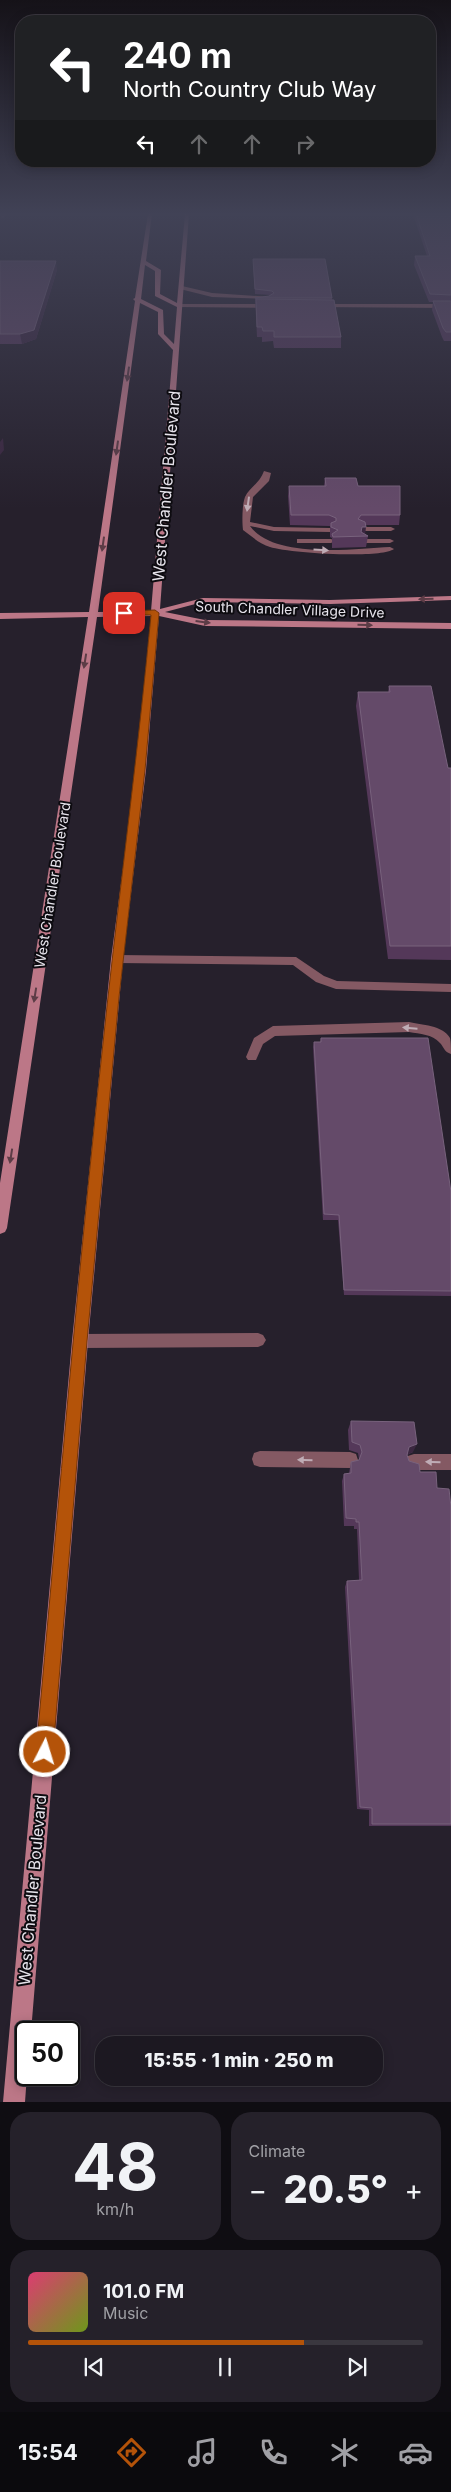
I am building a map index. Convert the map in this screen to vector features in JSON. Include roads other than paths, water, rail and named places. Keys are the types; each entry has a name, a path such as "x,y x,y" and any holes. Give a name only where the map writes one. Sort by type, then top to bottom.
{"main road":[{"name":"West Chandler Boulevard","path":"0,1228 135,328 136,312"},
{"path":"161,312 161,334 177,351"},
{"name":"West Chandler Boulevard","path":"14,2102 80,1341 117,959 140,770 180,312"},
{"name":"South Chandler Village Drive","path":"155,613 203,600 330,602 451,598"},
{"path":"0,616 155,613"},
{"name":"South Chandler Village Drive","path":"155,613 205,623 451,626"}],"street":[{"path":"267,473 266,479 249,497 248,527 270,545 282,548 336,551 390,539"},
{"path":"248,527 268,534 330,535 275,541 258,537"},
{"path":"390,539 364,535 390,539"},
{"path":"117,959 296,961 320,979 336,985 451,988"},
{"path":"252,1057 258,1041 273,1031 409,1027 434,1032 444,1039 451,1049"},
{"path":"80,1341 258,1340"},
{"path":"260,1459 350,1460"},
{"path":"414,1462 451,1462"}]}
